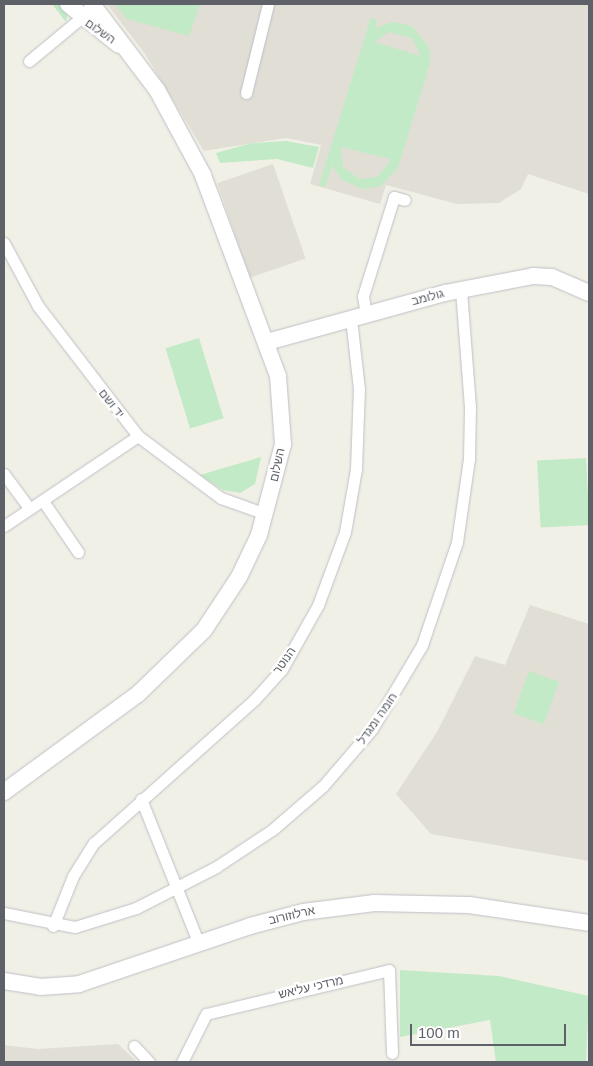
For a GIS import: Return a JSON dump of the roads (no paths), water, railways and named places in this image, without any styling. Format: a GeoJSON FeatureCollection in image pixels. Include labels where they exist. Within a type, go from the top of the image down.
{"type":"FeatureCollection","features":[{"type":"Feature","properties":{"kind":"street","name":"השלום"},"geometry":{"type":"LineString","coordinates":[[68,4],[81,18],[135,56]]}},
{"type":"Feature","properties":{"kind":"street","name":"השלום"},"geometry":{"type":"LineString","coordinates":[[4,792],[138,694],[189,646],[239,577],[266,514],[281,459],[284,418],[267,342],[203,175],[172,113],[135,56],[92,4]]}},
{"type":"Feature","properties":{"kind":"street"},"geometry":{"type":"LineString","coordinates":[[246,93],[268,4]]}},
{"type":"Feature","properties":{"kind":"street"},"geometry":{"type":"LineString","coordinates":[[29,61],[81,18]]}},
{"type":"Feature","properties":{"kind":"street","name":"הנוטר"},"geometry":{"type":"LineString","coordinates":[[54,926],[79,864],[94,843],[255,699],[282,669],[318,605],[345,532],[356,469],[360,389],[359,317],[362,296],[394,197],[405,200]]}},
{"type":"Feature","properties":{"kind":"street","name":"יד ושם"},"geometry":{"type":"LineString","coordinates":[[4,243],[38,306],[138,436],[220,498],[266,514]]}},
{"type":"Feature","properties":{"kind":"street","name":"גולומב"},"geometry":{"type":"LineString","coordinates":[[267,342],[461,290],[533,276],[552,277],[589,293]]}},
{"type":"Feature","properties":{"kind":"street","name":"חומה ומגדל"},"geometry":{"type":"LineString","coordinates":[[4,913],[54,926],[75,927],[113,919],[174,889],[241,852],[322,786],[372,729],[422,645],[446,581],[465,500],[470,407],[461,290]]}},
{"type":"Feature","properties":{"kind":"street"},"geometry":{"type":"LineString","coordinates":[[4,526],[138,436]]}},
{"type":"Feature","properties":{"kind":"street"},"geometry":{"type":"LineString","coordinates":[[4,474],[29,508]]}},
{"type":"Feature","properties":{"kind":"street"},"geometry":{"type":"LineString","coordinates":[[43,501],[78,552]]}},
{"type":"Feature","properties":{"kind":"street"},"geometry":{"type":"LineString","coordinates":[[141,799],[174,889],[199,944]]}},
{"type":"Feature","properties":{"kind":"street","name":"ארלוזורוב"},"geometry":{"type":"LineString","coordinates":[[4,981],[40,987],[79,984],[303,912],[374,903],[469,904],[589,923]]}},
{"type":"Feature","properties":{"kind":"street","name":"מרדכי עליאש"},"geometry":{"type":"LineString","coordinates":[[182,1062],[206,1014],[389,970],[392,1052]]}},
{"type":"Feature","properties":{"kind":"street"},"geometry":{"type":"LineString","coordinates":[[134,1046],[149,1062]]}}]}
